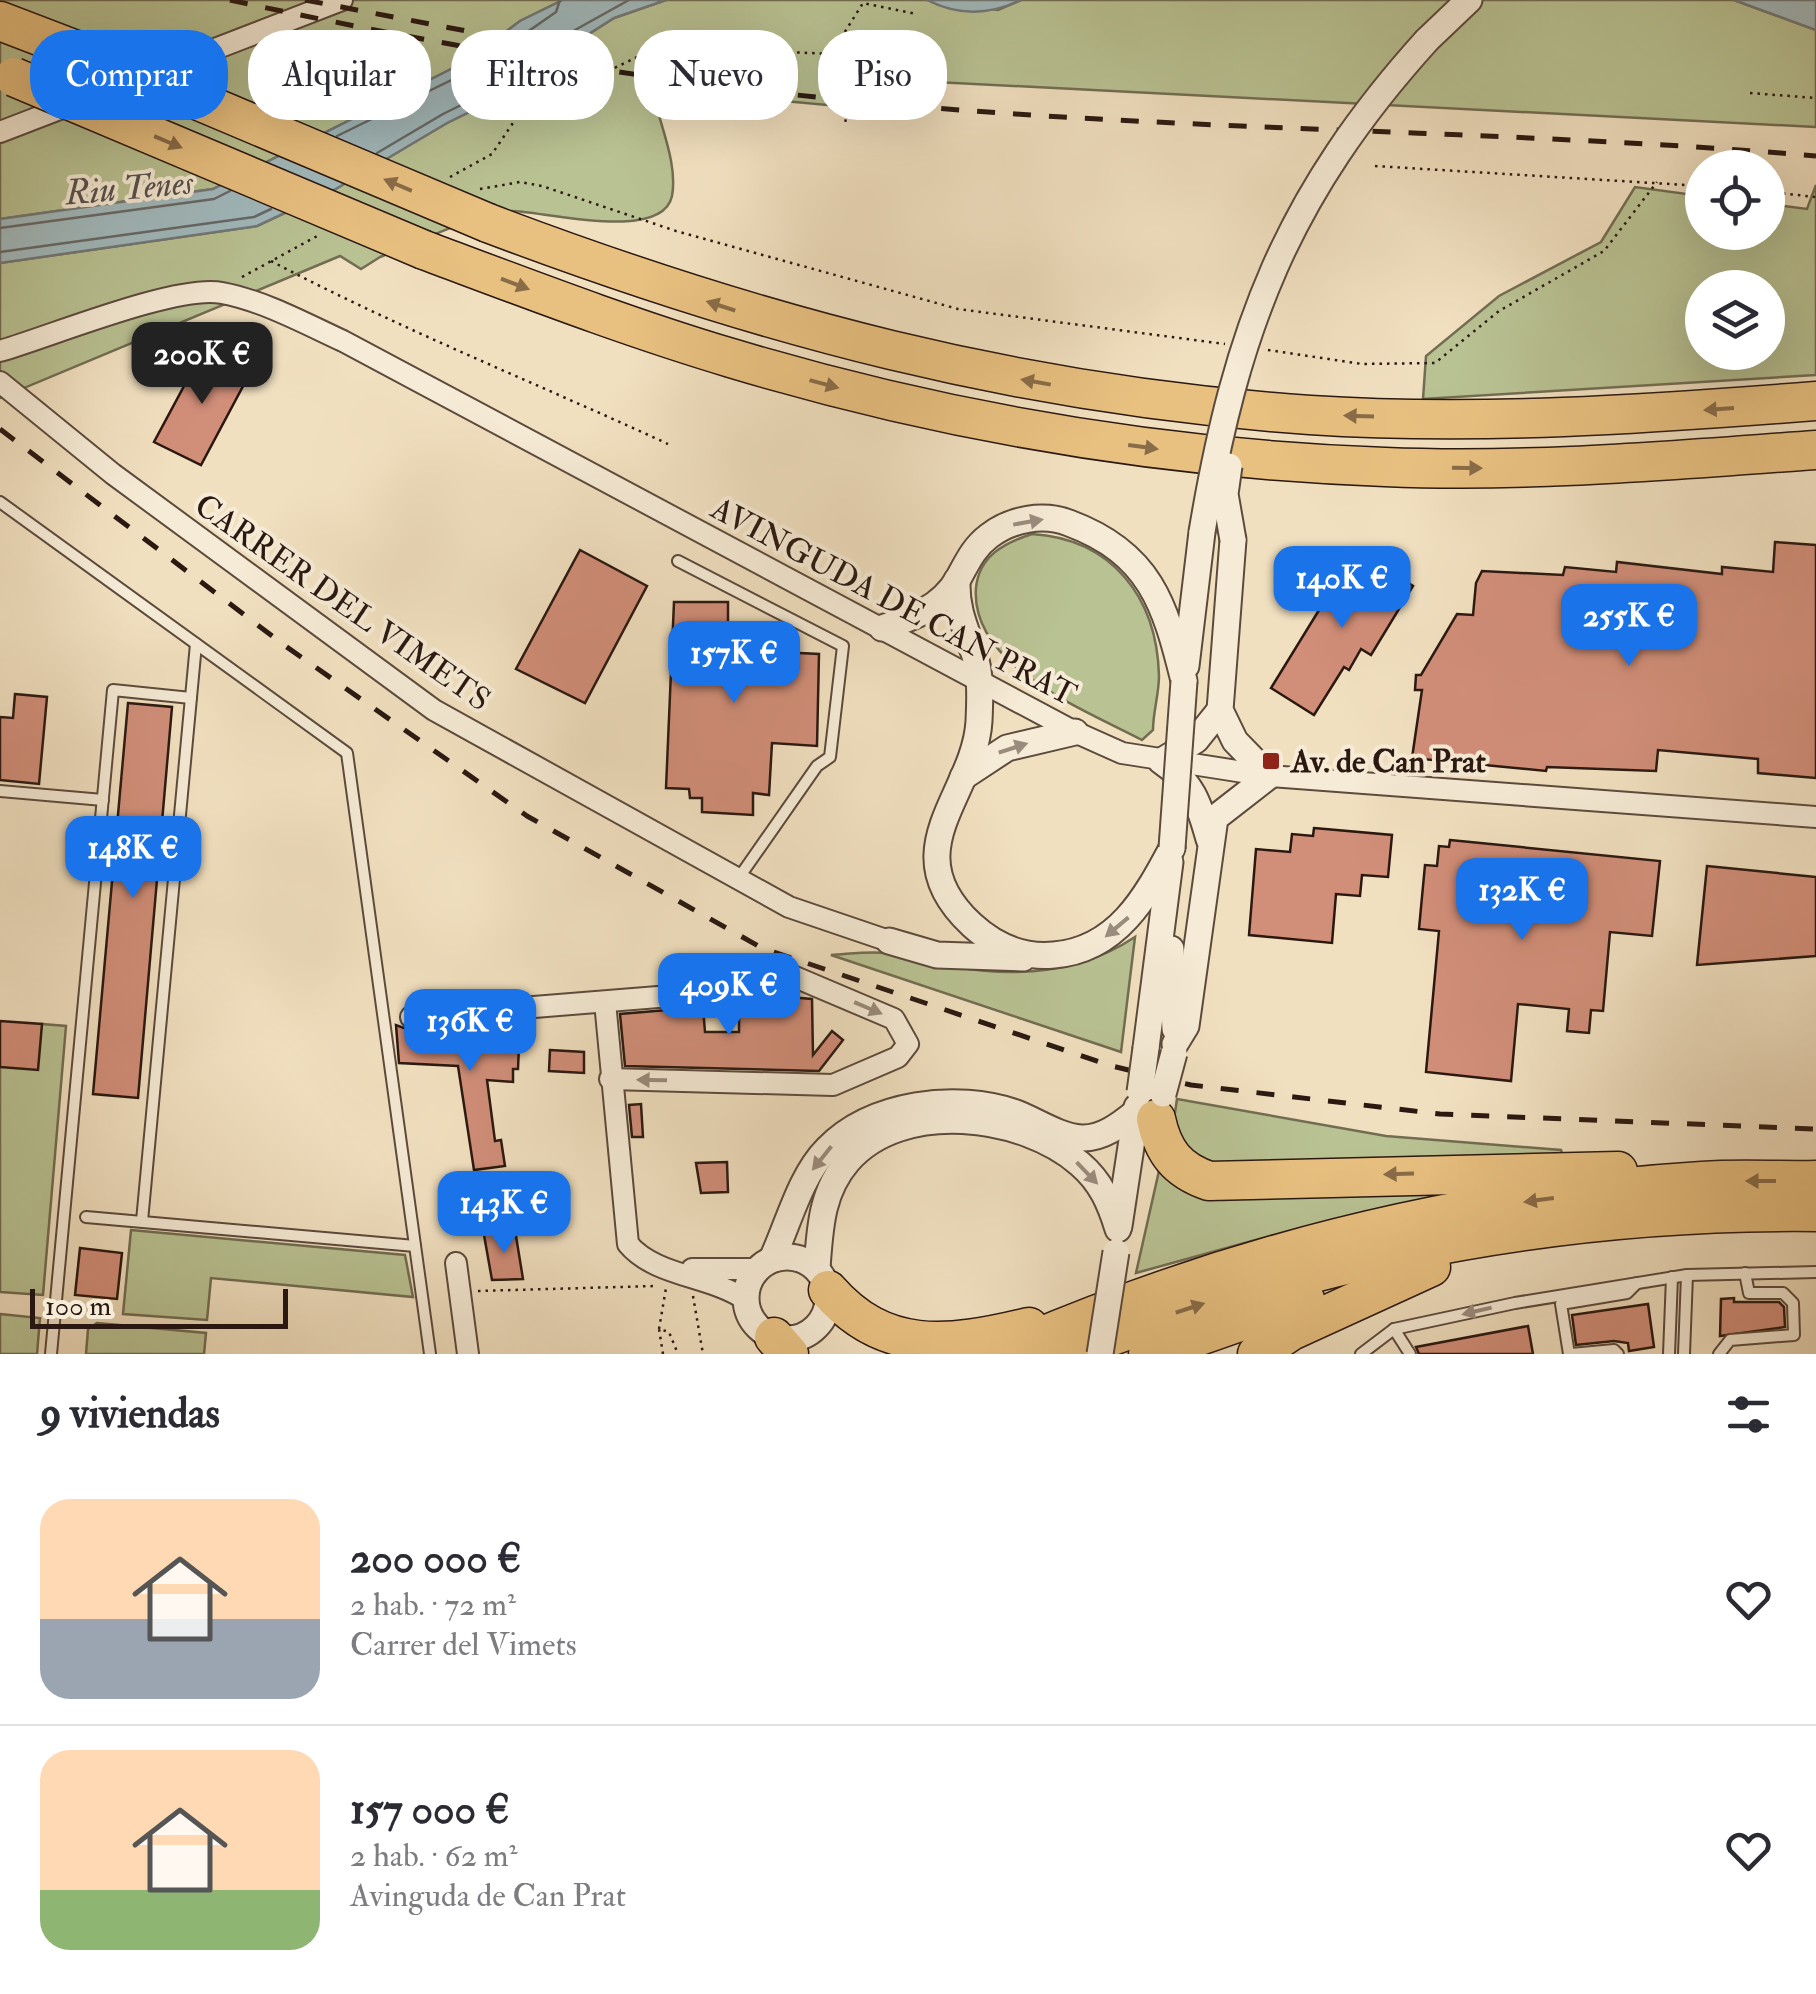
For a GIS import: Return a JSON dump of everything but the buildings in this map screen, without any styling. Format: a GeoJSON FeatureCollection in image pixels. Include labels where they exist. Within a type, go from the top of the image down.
{"type":"FeatureCollection","features":[{"type":"Feature","properties":{"kind":"highway"},"geometry":{"type":"LineString","coordinates":[[0,20],[740,312],[873,349],[1078,390],[1312,415],[1491,420],[1816,402]]}},
{"type":"Feature","properties":{"kind":"highway"},"geometry":{"type":"LineString","coordinates":[[7,75],[424,250],[616,322],[826,385],[1019,428],[1157,449],[1386,467],[1493,468],[1816,450]]}},
{"type":"Feature","properties":{"kind":"highway"},"geometry":{"type":"LineString","coordinates":[[1148,1104],[1169,1156],[1180,1168],[1209,1182],[1601,1169],[1706,1180],[1816,1180]]}},
{"type":"Feature","properties":{"kind":"highway"},"geometry":{"type":"LineString","coordinates":[[1000,1354],[1090,1314],[1215,1270],[1357,1233],[1536,1200],[1706,1180]]}},
{"type":"Feature","properties":{"kind":"highway"},"geometry":{"type":"LineString","coordinates":[[1148,1354],[1324,1293],[1431,1268],[1633,1234],[1728,1225],[1778,1211]]}},
{"type":"Feature","properties":{"kind":"highway"},"geometry":{"type":"LineString","coordinates":[[1066,1354],[1190,1308],[1427,1246],[1588,1222],[1816,1212]]}},
{"type":"Feature","properties":{"kind":"highway"},"geometry":{"type":"LineString","coordinates":[[1257,1354],[1291,1331],[1431,1268]]}},
{"type":"Feature","properties":{"kind":"highway"},"geometry":{"type":"LineString","coordinates":[[822,1279],[853,1324],[892,1346],[951,1346],[1090,1314]]}},
{"type":"Feature","properties":{"kind":"street"},"geometry":{"type":"LineString","coordinates":[[0,132],[342,0]]}},
{"type":"Feature","properties":{"kind":"street"},"geometry":{"type":"LineString","coordinates":[[1100,1354],[1125,1197],[1143,1180],[1148,1104],[1146,1048],[1172,848],[1184,681],[1202,532],[1234,372],[1265,282],[1325,168],[1390,81],[1470,0]]}},
{"type":"Feature","properties":{"kind":"street","name":"AVINGUDA DE CAN PRAT"},"geometry":{"type":"LineString","coordinates":[[0,351],[152,303],[217,292],[259,303],[343,341],[1075,732],[1122,753],[1269,776],[1816,818]]}},
{"type":"Feature","properties":{"kind":"street"},"geometry":{"type":"LineString","coordinates":[[746,1300],[812,1170],[828,1148],[859,1126],[892,1112],[980,1104],[1079,1138],[1106,1132],[1148,1104],[1186,1026],[1208,838],[1215,818],[1269,776],[1236,742],[1220,710],[1232,540],[1226,494],[1236,414],[1234,372]]}},
{"type":"Feature","properties":{"kind":"street","name":"CARRER DEL VIMETS"},"geometry":{"type":"LineString","coordinates":[[0,382],[113,474],[434,710],[789,907],[889,940]]}},
{"type":"Feature","properties":{"kind":"street"},"geometry":{"type":"LineString","coordinates":[[882,628],[936,605],[989,536],[1024,520],[1058,519],[1098,535],[1136,563],[1150,582],[1170,625],[1184,681]]}},
{"type":"Feature","properties":{"kind":"street"},"geometry":{"type":"LineString","coordinates":[[958,580],[959,616],[975,656],[978,677],[978,734],[940,829],[940,864],[950,900],[981,934],[1033,957]]}},
{"type":"Feature","properties":{"kind":"street"},"geometry":{"type":"LineString","coordinates":[[1208,838],[1196,794],[1183,776],[1161,761],[1196,740],[1220,710]]}},
{"type":"Feature","properties":{"kind":"street"},"geometry":{"type":"LineString","coordinates":[[960,781],[1006,748],[1075,732]]}},
{"type":"Feature","properties":{"kind":"street"},"geometry":{"type":"LineString","coordinates":[[889,940],[937,956],[1006,960],[1083,949],[1118,928],[1152,886],[1172,848]]}},
{"type":"Feature","properties":{"kind":"street"},"geometry":{"type":"LineString","coordinates":[[1164,920],[1172,950],[1174,1049]]}},
{"type":"Feature","properties":{"kind":"street"},"geometry":{"type":"LineString","coordinates":[[411,1017],[720,992],[788,974],[894,1019],[908,1044],[898,1057],[832,1084],[610,1079]]}},
{"type":"Feature","properties":{"kind":"street"},"geometry":{"type":"LineString","coordinates":[[605,1002],[628,1244],[672,1280],[712,1281],[746,1300],[771,1344],[793,1339],[818,1326],[828,1309],[822,1279],[825,1200],[850,1159],[885,1134],[938,1121],[977,1122],[1033,1137],[1060,1151],[1094,1178],[1117,1240]]}},
{"type":"Feature","properties":{"kind":"street"},"geometry":{"type":"LineString","coordinates":[[672,1280],[791,1256],[822,1279]]}},
{"type":"Feature","properties":{"kind":"street"},"geometry":{"type":"LineString","coordinates":[[456,1263],[468,1354]]}},
{"type":"Feature","properties":{"kind":"lane"},"geometry":{"type":"LineString","coordinates":[[0,502],[346,753],[430,1354]]}},
{"type":"Feature","properties":{"kind":"lane"},"geometry":{"type":"LineString","coordinates":[[678,561],[843,646],[830,757],[817,766],[738,879]]}},
{"type":"Feature","properties":{"kind":"lane"},"geometry":{"type":"LineString","coordinates":[[142,1220],[196,644]]}},
{"type":"Feature","properties":{"kind":"lane"},"geometry":{"type":"LineString","coordinates":[[52,1354],[114,690],[190,698]]}},
{"type":"Feature","properties":{"kind":"lane"},"geometry":{"type":"LineString","coordinates":[[0,792],[103,800]]}},
{"type":"Feature","properties":{"kind":"lane"},"geometry":{"type":"LineString","coordinates":[[86,1216],[415,1246]]}},
{"type":"Feature","properties":{"kind":"lane"},"geometry":{"type":"LineString","coordinates":[[1361,1354],[1394,1330],[1516,1302],[1687,1275],[1816,1272]]}},
{"type":"Feature","properties":{"kind":"lane"},"geometry":{"type":"LineString","coordinates":[[1720,1354],[1730,1340],[1794,1335],[1793,1303],[1783,1293],[1749,1293],[1745,1273]]}},
{"type":"Feature","properties":{"kind":"lane"},"geometry":{"type":"LineString","coordinates":[[1684,1354],[1687,1275]]}},
{"type":"Feature","properties":{"kind":"lane"},"geometry":{"type":"LineString","coordinates":[[1669,1354],[1672,1277]]}},
{"type":"Feature","properties":{"kind":"lane"},"geometry":{"type":"LineString","coordinates":[[1618,1354],[1614,1350],[1570,1354],[1561,1304],[1627,1293],[1638,1282]]}},
{"type":"Feature","properties":{"kind":"lane"},"geometry":{"type":"LineString","coordinates":[[1394,1330],[1410,1354]]}},
{"type":"Feature","properties":{"kind":"path"},"geometry":{"type":"LineString","coordinates":[[846,30],[862,3],[916,14]]}},
{"type":"Feature","properties":{"kind":"path"},"geometry":{"type":"LineString","coordinates":[[492,154],[519,114],[660,46],[818,53]]}},
{"type":"Feature","properties":{"kind":"path"},"geometry":{"type":"LineString","coordinates":[[1750,93],[1816,98]]}},
{"type":"Feature","properties":{"kind":"path"},"geometry":{"type":"LineString","coordinates":[[845,120],[846,124]]}},
{"type":"Feature","properties":{"kind":"path"},"geometry":{"type":"LineString","coordinates":[[1375,166],[1685,184]]}},
{"type":"Feature","properties":{"kind":"path"},"geometry":{"type":"LineString","coordinates":[[478,207],[520,182],[542,186],[676,232],[958,309],[1226,344]]}},
{"type":"Feature","properties":{"kind":"path"},"geometry":{"type":"LineString","coordinates":[[1265,350],[1362,364],[1435,363],[1498,311],[1604,251],[1657,182]]}},
{"type":"Feature","properties":{"kind":"path"},"geometry":{"type":"LineString","coordinates":[[1785,194],[1816,197]]}},
{"type":"Feature","properties":{"kind":"path"},"geometry":{"type":"LineString","coordinates":[[217,292],[270,260],[381,319],[491,362],[668,444]]}},
{"type":"Feature","properties":{"kind":"path"},"geometry":{"type":"LineString","coordinates":[[460,1293],[672,1280],[659,1329],[663,1354]]}},
{"type":"Feature","properties":{"kind":"path"},"geometry":{"type":"LineString","coordinates":[[692,1290],[702,1354]]}},
{"type":"Feature","properties":{"kind":"path"},"geometry":{"type":"LineString","coordinates":[[659,1329],[668,1332],[678,1354]]}},
{"type":"Feature","properties":{"kind":"green space"},"geometry":{"type":"Polygon","coordinates":[[[0,0],[563,0],[508,30],[451,30],[451,69],[431,79],[431,30],[248,30],[248,120],[350,120],[213,189],[0,219],[0,0]]]}},
{"type":"Feature","properties":{"kind":"green space"},"geometry":{"type":"Polygon","coordinates":[[[666,0],[927,0],[998,10],[1021,0],[1734,0],[1816,30],[1816,127],[947,83],[947,30],[818,30],[818,104],[798,102],[798,30],[634,30],[634,120],[660,120],[672,164],[672,196],[663,210],[647,218],[625,221],[499,212],[427,237],[361,269],[340,256],[0,398],[0,263],[257,226],[334,190],[453,120],[614,120],[614,30],[595,30],[614,18],[666,0]]]}},
{"type":"Feature","properties":{"kind":"green space"},"geometry":{"type":"Polygon","coordinates":[[[1816,185],[1816,375],[1423,399],[1426,356],[1499,296],[1601,242],[1635,187],[1685,194],[1685,250],[1785,250],[1785,206],[1807,209],[1816,185]]]}},
{"type":"Feature","properties":{"kind":"green space"},"geometry":{"type":"Polygon","coordinates":[[[1032,534],[1060,538],[1107,560],[1139,598],[1150,621],[1159,676],[1153,730],[1142,740],[1035,682],[991,640],[979,616],[978,577],[995,552],[1032,534]]]}},
{"type":"Feature","properties":{"kind":"green space"},"geometry":{"type":"Polygon","coordinates":[[[1135,937],[1121,1052],[831,955],[895,954],[955,967],[1026,972],[1093,958],[1135,937]]]}},
{"type":"Feature","properties":{"kind":"green space"},"geometry":{"type":"Polygon","coordinates":[[[42,1024],[66,1026],[43,1295],[0,1292],[0,1067],[42,1024]]]}},
{"type":"Feature","properties":{"kind":"green space"},"geometry":{"type":"Polygon","coordinates":[[[1177,1099],[1386,1136],[1561,1150],[1563,1157],[1215,1170],[1189,1159],[1172,1133],[1177,1099]]]}},
{"type":"Feature","properties":{"kind":"green space"},"geometry":{"type":"Polygon","coordinates":[[[1161,1162],[1194,1193],[1223,1200],[1388,1188],[1503,1189],[1270,1236],[1136,1273],[1161,1162]]]}},
{"type":"Feature","properties":{"kind":"green space"},"geometry":{"type":"Polygon","coordinates":[[[131,1230],[405,1255],[413,1297],[211,1278],[207,1320],[123,1314],[131,1230]]]}},
{"type":"Feature","properties":{"kind":"green space"},"geometry":{"type":"Polygon","coordinates":[[[0,1314],[40,1318],[37,1354],[0,1354],[0,1314]]]}},
{"type":"Feature","properties":{"kind":"green space"},"geometry":{"type":"Polygon","coordinates":[[[97,1323],[206,1333],[204,1354],[86,1354],[88,1329],[97,1323]]]}},
{"type":"Feature","properties":{"kind":"water"},"geometry":{"type":"Polygon","coordinates":[[[563,0],[666,0],[614,18],[595,30],[508,30],[563,0]]]}},
{"type":"Feature","properties":{"kind":"water"},"geometry":{"type":"Polygon","coordinates":[[[927,0],[1021,0],[998,9],[974,12],[950,9],[927,0]]]}},
{"type":"Feature","properties":{"kind":"water"},"geometry":{"type":"Polygon","coordinates":[[[1734,0],[1816,0],[1816,30],[1734,0]]]}},
{"type":"Feature","properties":{"kind":"water"},"geometry":{"type":"Polygon","coordinates":[[[451,69],[453,120],[334,190],[257,226],[0,263],[0,219],[213,189],[350,120],[431,120],[431,79],[451,69]]]}},
{"type":"Feature","properties":{"kind":"railway"},"geometry":{"type":"LineString","coordinates":[[230,0],[399,35],[569,64],[825,98],[1024,115],[1590,141],[1816,156]]}},
{"type":"Feature","properties":{"kind":"railway"},"geometry":{"type":"LineString","coordinates":[[305,0],[461,30]]}},
{"type":"Feature","properties":{"kind":"railway"},"geometry":{"type":"LineString","coordinates":[[0,429],[284,645],[527,816],[762,948],[1112,1066],[1191,1085],[1440,1114],[1816,1129]]}},
{"type":"Feature","properties":{"kind":"place","name":"Av. de Can Prat"},"geometry":{"type":"Point","coordinates":[1271,761]}},
{"type":"Feature","properties":{"kind":"water label","name":"Riu Tenes"},"geometry":{"type":"Point","coordinates":[129,187]}}]}
